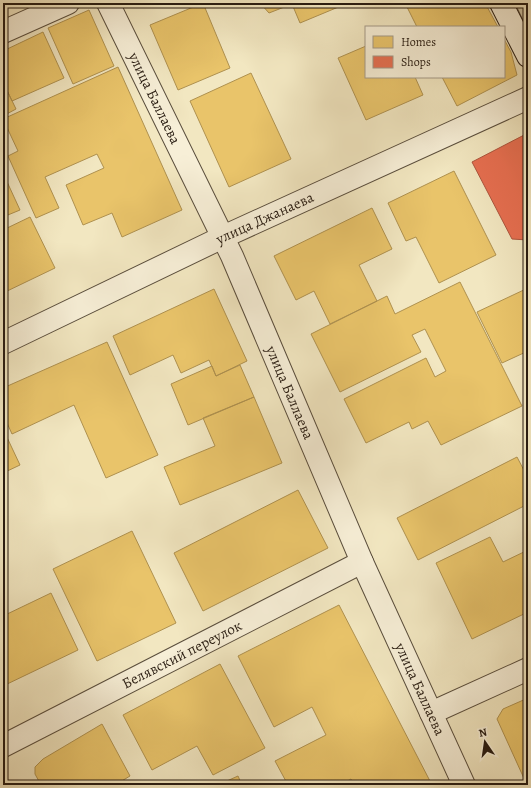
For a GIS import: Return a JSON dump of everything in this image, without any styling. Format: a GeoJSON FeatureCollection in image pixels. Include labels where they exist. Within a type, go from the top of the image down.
{"type":"FeatureCollection","features":[{"type":"Feature","properties":{"kind":"street"},"geometry":{"type":"LineString","coordinates":[[3,32],[68,3]]}},
{"type":"Feature","properties":{"kind":"street","name":"улица Баллаева"},"geometry":{"type":"LineString","coordinates":[[108,3],[223,237],[362,562],[464,785]]}},
{"type":"Feature","properties":{"kind":"street"},"geometry":{"type":"LineString","coordinates":[[501,3],[528,56]]}},
{"type":"Feature","properties":{"kind":"street","name":"улица Джанаева"},"geometry":{"type":"LineString","coordinates":[[3,343],[223,237],[528,98]]}},
{"type":"Feature","properties":{"kind":"street","name":"Белявский переулок"},"geometry":{"type":"LineString","coordinates":[[3,746],[362,562]]}},
{"type":"Feature","properties":{"kind":"street"},"geometry":{"type":"LineString","coordinates":[[431,713],[528,668]]}},
{"type":"Feature","properties":{"kind":"shaded area"},"geometry":{"type":"Polygon","coordinates":[[[515,3],[528,3],[528,31],[515,3]]]}},
{"type":"Feature","properties":{"kind":"building: Homes"},"geometry":{"type":"Polygon","coordinates":[[[203,3],[230,68],[178,90],[150,25],[203,3]]]}},
{"type":"Feature","properties":{"kind":"building: Homes"},"geometry":{"type":"Polygon","coordinates":[[[260,3],[348,3],[300,23],[292,4],[269,13],[260,3]]]}},
{"type":"Feature","properties":{"kind":"building: Homes"},"geometry":{"type":"Polygon","coordinates":[[[405,3],[485,3],[497,26],[416,26],[405,3]]]}},
{"type":"Feature","properties":{"kind":"building: Homes"},"geometry":{"type":"Polygon","coordinates":[[[89,10],[114,66],[73,84],[48,28],[89,10]]]}},
{"type":"Feature","properties":{"kind":"building: Homes"},"geometry":{"type":"Polygon","coordinates":[[[43,32],[64,78],[12,101],[3,82],[3,51],[43,32]]]}},
{"type":"Feature","properties":{"kind":"building: Homes"},"geometry":{"type":"Polygon","coordinates":[[[505,41],[511,52],[517,75],[457,106],[443,78],[505,78],[505,41]]]}},
{"type":"Feature","properties":{"kind":"building: Homes"},"geometry":{"type":"Polygon","coordinates":[[[365,46],[365,78],[415,78],[423,95],[366,120],[338,58],[365,46]]]}},
{"type":"Feature","properties":{"kind":"building: Homes"},"geometry":{"type":"Polygon","coordinates":[[[118,67],[182,210],[122,237],[112,213],[83,225],[66,185],[104,168],[97,154],[45,177],[59,208],[36,218],[8,156],[18,151],[3,119],[118,67]]]}},
{"type":"Feature","properties":{"kind":"building: Homes"},"geometry":{"type":"Polygon","coordinates":[[[251,73],[291,159],[229,187],[190,101],[251,73]]]}},
{"type":"Feature","properties":{"kind":"building: Homes"},"geometry":{"type":"Polygon","coordinates":[[[3,82],[16,109],[3,116],[3,82]]]}},
{"type":"Feature","properties":{"kind":"building: Homes"},"geometry":{"type":"Polygon","coordinates":[[[454,171],[496,255],[439,283],[416,237],[406,241],[388,203],[454,171]]]}},
{"type":"Feature","properties":{"kind":"building: Homes"},"geometry":{"type":"Polygon","coordinates":[[[3,173],[20,210],[3,217],[3,173]]]}},
{"type":"Feature","properties":{"kind":"building: Homes"},"geometry":{"type":"Polygon","coordinates":[[[372,208],[392,249],[359,265],[377,301],[330,324],[314,291],[296,300],[274,256],[372,208]]]}},
{"type":"Feature","properties":{"kind":"building: Homes"},"geometry":{"type":"Polygon","coordinates":[[[30,217],[55,268],[3,293],[3,230],[30,217]]]}},
{"type":"Feature","properties":{"kind":"building: Homes"},"geometry":{"type":"Polygon","coordinates":[[[460,282],[522,406],[441,445],[428,421],[412,429],[409,422],[366,443],[344,399],[426,358],[435,377],[446,371],[425,329],[412,335],[421,352],[340,392],[311,334],[387,296],[395,314],[460,282]]]}},
{"type":"Feature","properties":{"kind":"building: Homes"},"geometry":{"type":"Polygon","coordinates":[[[528,288],[528,351],[502,363],[477,312],[528,288]]]}},
{"type":"Feature","properties":{"kind":"building: Homes"},"geometry":{"type":"Polygon","coordinates":[[[214,289],[247,361],[216,376],[209,360],[181,373],[173,355],[130,375],[113,336],[214,289]]]}},
{"type":"Feature","properties":{"kind":"building: Homes"},"geometry":{"type":"Polygon","coordinates":[[[107,342],[158,455],[106,478],[74,405],[12,434],[3,414],[3,388],[107,342]]]}},
{"type":"Feature","properties":{"kind":"building: Homes"},"geometry":{"type":"Polygon","coordinates":[[[240,365],[254,397],[188,425],[171,384],[212,366],[216,376],[240,365]]]}},
{"type":"Feature","properties":{"kind":"building: Homes"},"geometry":{"type":"Polygon","coordinates":[[[254,397],[282,463],[180,505],[164,467],[215,446],[203,418],[254,397]]]}},
{"type":"Feature","properties":{"kind":"building: Homes"},"geometry":{"type":"Polygon","coordinates":[[[4,431],[20,465],[3,473],[3,432],[4,431]]]}},
{"type":"Feature","properties":{"kind":"building: Homes"},"geometry":{"type":"Polygon","coordinates":[[[517,457],[528,478],[528,504],[418,560],[397,518],[517,457]]]}},
{"type":"Feature","properties":{"kind":"building: Homes"},"geometry":{"type":"Polygon","coordinates":[[[298,490],[328,548],[203,611],[174,553],[298,490]]]}},
{"type":"Feature","properties":{"kind":"building: Homes"},"geometry":{"type":"Polygon","coordinates":[[[132,531],[176,623],[97,661],[53,569],[132,531]]]}},
{"type":"Feature","properties":{"kind":"building: Homes"},"geometry":{"type":"Polygon","coordinates":[[[490,537],[503,562],[528,550],[528,612],[472,639],[436,563],[490,537]]]}},
{"type":"Feature","properties":{"kind":"building: Homes"},"geometry":{"type":"Polygon","coordinates":[[[51,593],[78,650],[3,686],[3,616],[51,593]]]}},
{"type":"Feature","properties":{"kind":"building: Homes"},"geometry":{"type":"Polygon","coordinates":[[[339,605],[431,783],[427,785],[354,785],[351,779],[340,785],[288,785],[275,761],[326,735],[312,707],[274,727],[238,656],[339,605]]]}},
{"type":"Feature","properties":{"kind":"building: Homes"},"geometry":{"type":"Polygon","coordinates":[[[220,664],[265,748],[213,775],[197,746],[152,770],[123,715],[220,664]]]}},
{"type":"Feature","properties":{"kind":"building: Homes"},"geometry":{"type":"Polygon","coordinates":[[[528,698],[527,785],[497,719],[503,709],[528,698]]]}},
{"type":"Feature","properties":{"kind":"building: Homes"},"geometry":{"type":"Polygon","coordinates":[[[102,724],[130,776],[115,785],[41,785],[35,774],[35,767],[43,759],[102,724]]]}},
{"type":"Feature","properties":{"kind":"building: Homes"},"geometry":{"type":"Polygon","coordinates":[[[238,776],[242,785],[218,785],[238,776]]]}},
{"type":"Feature","properties":{"kind":"building: Shops"},"geometry":{"type":"Polygon","coordinates":[[[528,133],[528,240],[512,239],[472,162],[528,133]]]}}]}
